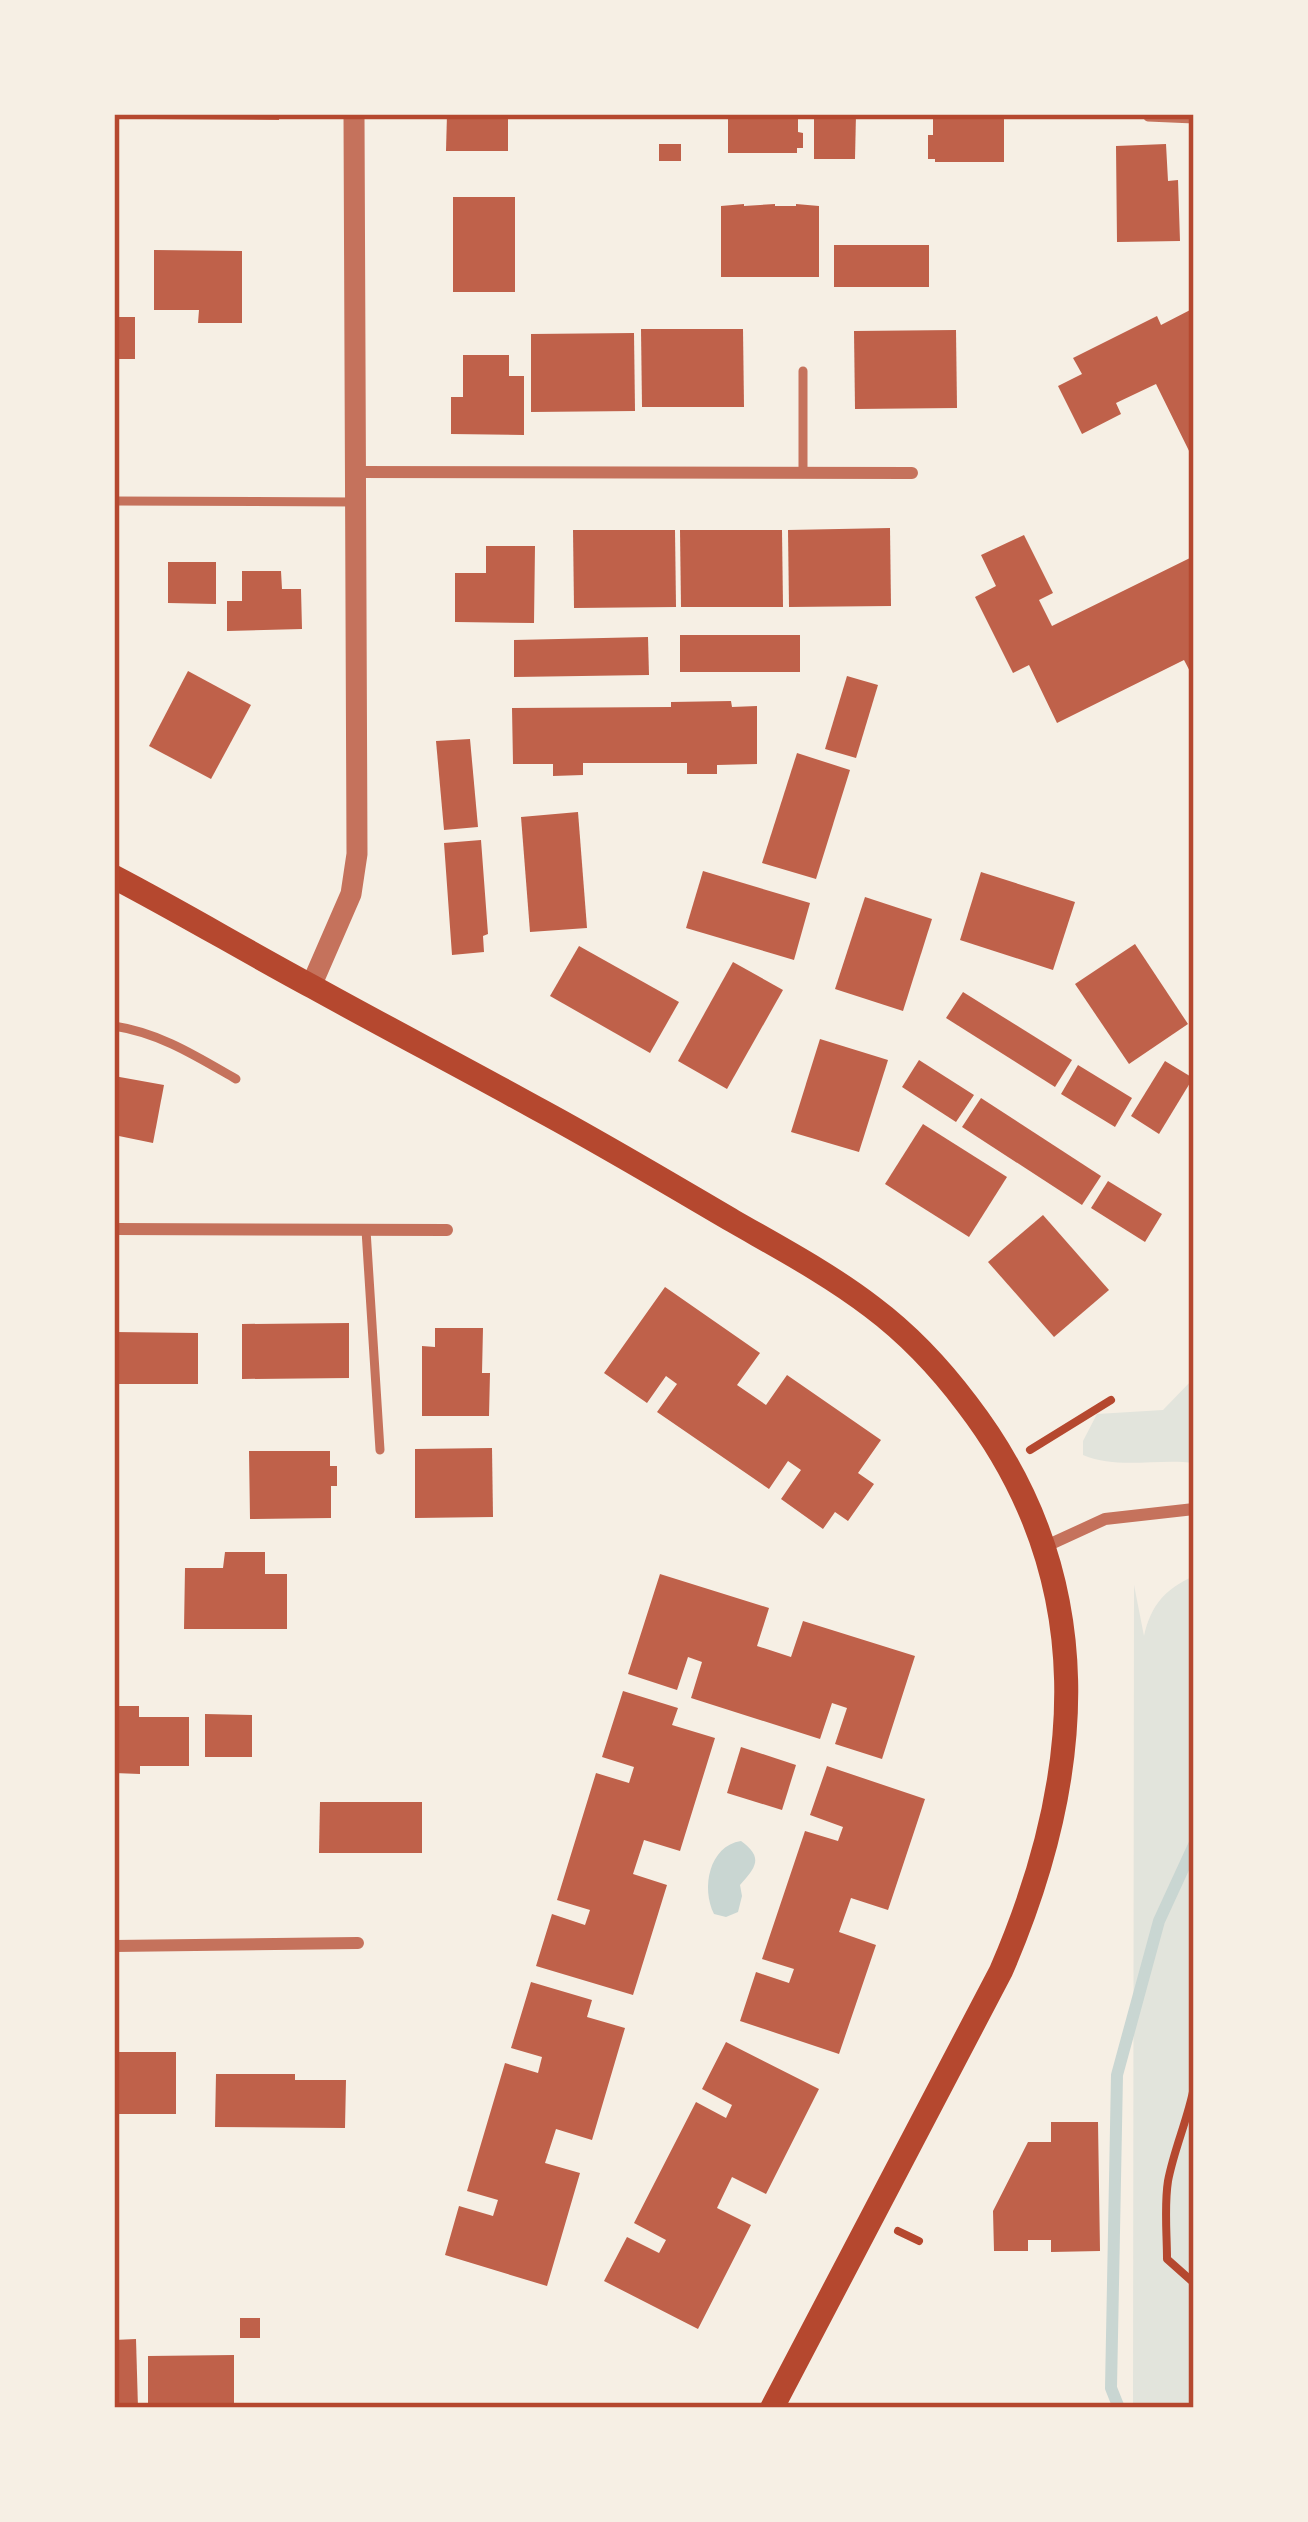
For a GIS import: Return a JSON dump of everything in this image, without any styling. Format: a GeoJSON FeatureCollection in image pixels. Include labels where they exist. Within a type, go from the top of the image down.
{"type":"FeatureCollection","features":[{"type":"Feature","properties":{"kind":"main road"},"geometry":{"type":"LineString","coordinates":[[114,877],[587,1135],[831,1279],[914,1344],[950,1382],[1009,1464],[1044,1547],[1062,1613],[1066,1732],[1052,1826],[1028,1910],[1001,1971],[772,2408]]}},
{"type":"Feature","properties":{"kind":"street"},"geometry":{"type":"LineString","coordinates":[[311,986],[351,894],[357,854],[354,114]]}},
{"type":"Feature","properties":{"kind":"street"},"geometry":{"type":"LineString","coordinates":[[355,472],[912,473]]}},
{"type":"Feature","properties":{"kind":"street"},"geometry":{"type":"LineString","coordinates":[[114,1229],[447,1230]]}},
{"type":"Feature","properties":{"kind":"street"},"geometry":{"type":"LineString","coordinates":[[1044,1547],[1105,1520],[1194,1508]]}},
{"type":"Feature","properties":{"kind":"street"},"geometry":{"type":"LineString","coordinates":[[114,1946],[358,1943]]}},
{"type":"Feature","properties":{"kind":"lane"},"geometry":{"type":"LineString","coordinates":[[1148,117],[1194,118]]}},
{"type":"Feature","properties":{"kind":"lane"},"geometry":{"type":"LineString","coordinates":[[803,371],[803,473]]}},
{"type":"Feature","properties":{"kind":"lane"},"geometry":{"type":"LineString","coordinates":[[114,501],[355,502]]}},
{"type":"Feature","properties":{"kind":"lane"},"geometry":{"type":"LineString","coordinates":[[114,1026],[176,1044],[236,1079]]}},
{"type":"Feature","properties":{"kind":"lane"},"geometry":{"type":"LineString","coordinates":[[366,1230],[380,1450]]}},
{"type":"Feature","properties":{"kind":"path"},"geometry":{"type":"LineString","coordinates":[[1009,1464],[1111,1400]]}},
{"type":"Feature","properties":{"kind":"path"},"geometry":{"type":"LineString","coordinates":[[1194,2087],[1167,2187],[1167,2260],[1194,2283]]}},
{"type":"Feature","properties":{"kind":"shaded area"},"geometry":{"type":"Polygon","coordinates":[[[1194,1378],[1194,1463],[1110,1462],[1083,1455],[1083,1441],[1097,1414],[1163,1410],[1194,1378]]]}},
{"type":"Feature","properties":{"kind":"shaded area"},"geometry":{"type":"Polygon","coordinates":[[[1194,1576],[1194,2408],[1133,2408],[1134,1585],[1144,1636],[1161,1599],[1194,1576]]]}},
{"type":"Feature","properties":{"kind":"shaded area"},"geometry":{"type":"Polygon","coordinates":[[[741,1841],[753,1853],[755,1863],[740,1885],[738,1912],[726,1917],[714,1914],[708,1881],[715,1859],[741,1841]]]}},
{"type":"Feature","properties":{"kind":"building"},"geometry":{"type":"Polygon","coordinates":[[[153,114],[279,114],[279,120],[153,119],[153,114]]]}},
{"type":"Feature","properties":{"kind":"building"},"geometry":{"type":"Polygon","coordinates":[[[447,114],[508,114],[508,151],[446,151],[447,114]]]}},
{"type":"Feature","properties":{"kind":"building"},"geometry":{"type":"Polygon","coordinates":[[[728,114],[798,114],[803,148],[797,148],[797,153],[728,153],[728,114]]]}},
{"type":"Feature","properties":{"kind":"building"},"geometry":{"type":"Polygon","coordinates":[[[814,114],[856,114],[855,159],[814,159],[814,114]]]}},
{"type":"Feature","properties":{"kind":"building"},"geometry":{"type":"Polygon","coordinates":[[[929,114],[1004,114],[1004,162],[928,159],[928,135],[933,135],[929,114]]]}},
{"type":"Feature","properties":{"kind":"building"},"geometry":{"type":"Polygon","coordinates":[[[659,144],[681,144],[681,161],[659,161],[659,144]]]}},
{"type":"Feature","properties":{"kind":"building"},"geometry":{"type":"Polygon","coordinates":[[[1166,144],[1168,181],[1178,180],[1180,241],[1117,242],[1116,146],[1166,144]]]}},
{"type":"Feature","properties":{"kind":"building"},"geometry":{"type":"Polygon","coordinates":[[[453,197],[515,197],[515,292],[453,292],[453,197]]]}},
{"type":"Feature","properties":{"kind":"building"},"geometry":{"type":"Polygon","coordinates":[[[721,206],[819,206],[819,277],[721,277],[721,206]]]}},
{"type":"Feature","properties":{"kind":"building"},"geometry":{"type":"Polygon","coordinates":[[[834,245],[929,245],[929,287],[834,287],[834,245]]]}},
{"type":"Feature","properties":{"kind":"building"},"geometry":{"type":"Polygon","coordinates":[[[154,250],[242,251],[242,323],[198,323],[199,310],[154,310],[154,250]]]}},
{"type":"Feature","properties":{"kind":"building"},"geometry":{"type":"Polygon","coordinates":[[[1194,308],[1194,461],[1156,384],[1116,403],[1121,414],[1082,434],[1058,386],[1082,374],[1073,358],[1157,316],[1161,325],[1194,308]]]}},
{"type":"Feature","properties":{"kind":"building"},"geometry":{"type":"Polygon","coordinates":[[[114,317],[135,317],[135,359],[114,359],[114,317]]]}},
{"type":"Feature","properties":{"kind":"building"},"geometry":{"type":"Polygon","coordinates":[[[641,329],[743,329],[744,407],[642,407],[641,329]]]}},
{"type":"Feature","properties":{"kind":"building"},"geometry":{"type":"Polygon","coordinates":[[[956,330],[957,408],[855,409],[854,331],[956,330]]]}},
{"type":"Feature","properties":{"kind":"building"},"geometry":{"type":"Polygon","coordinates":[[[634,333],[635,411],[531,412],[531,334],[634,333]]]}},
{"type":"Feature","properties":{"kind":"building"},"geometry":{"type":"Polygon","coordinates":[[[463,355],[509,355],[509,376],[524,376],[524,435],[451,434],[451,397],[463,397],[463,355]]]}},
{"type":"Feature","properties":{"kind":"building"},"geometry":{"type":"Polygon","coordinates":[[[890,528],[891,606],[789,607],[788,530],[890,528]]]}},
{"type":"Feature","properties":{"kind":"building"},"geometry":{"type":"Polygon","coordinates":[[[573,530],[675,530],[676,607],[574,608],[573,530]]]}},
{"type":"Feature","properties":{"kind":"building"},"geometry":{"type":"Polygon","coordinates":[[[680,530],[782,530],[783,607],[681,607],[680,530]]]}},
{"type":"Feature","properties":{"kind":"building"},"geometry":{"type":"Polygon","coordinates":[[[1024,535],[1053,593],[1039,600],[1052,626],[1194,556],[1194,679],[1184,660],[1057,723],[1029,665],[1013,673],[975,597],[996,586],[981,555],[1024,535]]]}},
{"type":"Feature","properties":{"kind":"building"},"geometry":{"type":"Polygon","coordinates":[[[486,546],[535,546],[534,623],[455,622],[455,573],[486,573],[486,546]]]}},
{"type":"Feature","properties":{"kind":"building"},"geometry":{"type":"Polygon","coordinates":[[[168,562],[216,562],[216,604],[168,603],[168,562]]]}},
{"type":"Feature","properties":{"kind":"building"},"geometry":{"type":"Polygon","coordinates":[[[242,571],[281,571],[282,589],[301,589],[302,629],[227,631],[227,601],[242,601],[242,571]]]}},
{"type":"Feature","properties":{"kind":"building"},"geometry":{"type":"Polygon","coordinates":[[[680,635],[800,635],[800,672],[680,672],[680,635]]]}},
{"type":"Feature","properties":{"kind":"building"},"geometry":{"type":"Polygon","coordinates":[[[648,637],[649,675],[514,677],[514,640],[648,637]]]}},
{"type":"Feature","properties":{"kind":"building"},"geometry":{"type":"Polygon","coordinates":[[[188,671],[251,705],[211,779],[149,746],[188,671]]]}},
{"type":"Feature","properties":{"kind":"building"},"geometry":{"type":"Polygon","coordinates":[[[847,676],[878,685],[856,758],[825,749],[847,676]]]}},
{"type":"Feature","properties":{"kind":"building"},"geometry":{"type":"Polygon","coordinates":[[[731,701],[732,707],[757,706],[757,764],[717,765],[717,774],[687,774],[687,763],[583,763],[583,775],[553,776],[553,764],[513,764],[512,708],[671,707],[671,702],[731,701]]]}},
{"type":"Feature","properties":{"kind":"building"},"geometry":{"type":"Polygon","coordinates":[[[470,739],[478,827],[444,830],[436,741],[470,739]]]}},
{"type":"Feature","properties":{"kind":"building"},"geometry":{"type":"Polygon","coordinates":[[[797,753],[850,770],[816,879],[762,863],[797,753]]]}},
{"type":"Feature","properties":{"kind":"building"},"geometry":{"type":"Polygon","coordinates":[[[578,812],[587,928],[530,932],[521,817],[578,812]]]}},
{"type":"Feature","properties":{"kind":"building"},"geometry":{"type":"Polygon","coordinates":[[[481,840],[488,934],[483,936],[484,952],[452,955],[444,843],[481,840]]]}},
{"type":"Feature","properties":{"kind":"building"},"geometry":{"type":"Polygon","coordinates":[[[703,871],[810,903],[794,960],[686,928],[703,871]]]}},
{"type":"Feature","properties":{"kind":"building"},"geometry":{"type":"Polygon","coordinates":[[[981,872],[1075,902],[1053,970],[960,940],[981,872]]]}},
{"type":"Feature","properties":{"kind":"building"},"geometry":{"type":"Polygon","coordinates":[[[865,897],[932,919],[903,1011],[835,989],[865,897]]]}},
{"type":"Feature","properties":{"kind":"building"},"geometry":{"type":"Polygon","coordinates":[[[1135,944],[1188,1024],[1129,1064],[1075,984],[1135,944]]]}},
{"type":"Feature","properties":{"kind":"building"},"geometry":{"type":"Polygon","coordinates":[[[579,946],[679,1002],[650,1053],[550,996],[579,946]]]}},
{"type":"Feature","properties":{"kind":"building"},"geometry":{"type":"Polygon","coordinates":[[[733,962],[783,990],[727,1089],[678,1061],[733,962]]]}},
{"type":"Feature","properties":{"kind":"building"},"geometry":{"type":"Polygon","coordinates":[[[963,992],[1072,1060],[1055,1087],[946,1018],[963,992]]]}},
{"type":"Feature","properties":{"kind":"building"},"geometry":{"type":"Polygon","coordinates":[[[820,1039],[888,1060],[859,1152],[791,1132],[820,1039]]]}},
{"type":"Feature","properties":{"kind":"building"},"geometry":{"type":"Polygon","coordinates":[[[919,1060],[974,1095],[956,1122],[902,1087],[919,1060]]]}},
{"type":"Feature","properties":{"kind":"building"},"geometry":{"type":"Polygon","coordinates":[[[1165,1061],[1193,1078],[1159,1134],[1131,1116],[1165,1061]]]}},
{"type":"Feature","properties":{"kind":"building"},"geometry":{"type":"Polygon","coordinates":[[[1078,1065],[1132,1098],[1115,1127],[1061,1094],[1078,1065]]]}},
{"type":"Feature","properties":{"kind":"building"},"geometry":{"type":"Polygon","coordinates":[[[114,1076],[164,1085],[153,1143],[114,1135],[114,1076]]]}},
{"type":"Feature","properties":{"kind":"building"},"geometry":{"type":"Polygon","coordinates":[[[981,1098],[1101,1176],[1082,1205],[962,1127],[981,1098]]]}},
{"type":"Feature","properties":{"kind":"building"},"geometry":{"type":"Polygon","coordinates":[[[923,1124],[1007,1177],[969,1237],[885,1184],[923,1124]]]}},
{"type":"Feature","properties":{"kind":"building"},"geometry":{"type":"Polygon","coordinates":[[[1108,1181],[1162,1214],[1145,1242],[1091,1208],[1108,1181]]]}},
{"type":"Feature","properties":{"kind":"building"},"geometry":{"type":"Polygon","coordinates":[[[1043,1215],[1109,1290],[1054,1337],[988,1262],[1043,1215]]]}},
{"type":"Feature","properties":{"kind":"building"},"geometry":{"type":"Polygon","coordinates":[[[665,1287],[760,1353],[737,1385],[766,1405],[787,1375],[881,1440],[858,1473],[874,1484],[848,1521],[835,1512],[823,1529],[781,1499],[801,1470],[788,1461],[769,1489],[657,1412],[677,1384],[666,1376],[647,1403],[604,1373],[665,1287]]]}},
{"type":"Feature","properties":{"kind":"building"},"geometry":{"type":"Polygon","coordinates":[[[349,1323],[349,1378],[242,1379],[242,1324],[349,1323]]]}},
{"type":"Feature","properties":{"kind":"building"},"geometry":{"type":"Polygon","coordinates":[[[435,1328],[483,1328],[482,1373],[490,1373],[489,1416],[422,1416],[422,1346],[435,1347],[435,1328]]]}},
{"type":"Feature","properties":{"kind":"building"},"geometry":{"type":"Polygon","coordinates":[[[114,1332],[198,1333],[198,1384],[114,1384],[114,1332]]]}},
{"type":"Feature","properties":{"kind":"building"},"geometry":{"type":"Polygon","coordinates":[[[492,1448],[493,1517],[415,1518],[415,1449],[492,1448]]]}},
{"type":"Feature","properties":{"kind":"building"},"geometry":{"type":"Polygon","coordinates":[[[249,1451],[330,1451],[330,1466],[337,1466],[337,1486],[331,1486],[331,1518],[250,1519],[249,1451]]]}},
{"type":"Feature","properties":{"kind":"building"},"geometry":{"type":"Polygon","coordinates":[[[225,1552],[265,1552],[265,1574],[287,1574],[287,1629],[184,1629],[185,1568],[223,1568],[225,1552]]]}},
{"type":"Feature","properties":{"kind":"building"},"geometry":{"type":"Polygon","coordinates":[[[660,1574],[769,1608],[757,1646],[791,1657],[803,1621],[915,1656],[882,1759],[835,1744],[847,1708],[832,1703],[820,1739],[691,1698],[702,1662],[688,1657],[677,1690],[628,1674],[660,1574]]]}},
{"type":"Feature","properties":{"kind":"building"},"geometry":{"type":"Polygon","coordinates":[[[623,1691],[678,1708],[672,1725],[715,1738],[680,1851],[644,1840],[633,1874],[667,1885],[633,1995],[536,1966],[552,1914],[585,1925],[590,1910],[557,1900],[596,1773],[629,1783],[634,1767],[602,1757],[623,1691]]]}},
{"type":"Feature","properties":{"kind":"building"},"geometry":{"type":"Polygon","coordinates":[[[114,1706],[139,1706],[139,1717],[189,1717],[189,1766],[140,1766],[140,1774],[114,1773],[114,1706]]]}},
{"type":"Feature","properties":{"kind":"building"},"geometry":{"type":"Polygon","coordinates":[[[205,1714],[252,1715],[252,1757],[205,1757],[205,1714]]]}},
{"type":"Feature","properties":{"kind":"building"},"geometry":{"type":"Polygon","coordinates":[[[741,1747],[796,1765],[782,1810],[727,1793],[741,1747]]]}},
{"type":"Feature","properties":{"kind":"building"},"geometry":{"type":"Polygon","coordinates":[[[827,1766],[925,1799],[888,1910],[851,1898],[839,1932],[876,1945],[839,2054],[740,2021],[756,1972],[789,1983],[794,1969],[762,1959],[805,1831],[838,1841],[843,1827],[810,1815],[827,1766]]]}},
{"type":"Feature","properties":{"kind":"building"},"geometry":{"type":"Polygon","coordinates":[[[320,1802],[422,1802],[422,1853],[319,1853],[320,1802]]]}},
{"type":"Feature","properties":{"kind":"building"},"geometry":{"type":"Polygon","coordinates":[[[531,1982],[592,2000],[587,2017],[625,2028],[592,2140],[556,2129],[545,2163],[580,2173],[547,2286],[445,2255],[459,2206],[493,2216],[498,2200],[467,2191],[505,2063],[538,2073],[542,2057],[511,2048],[531,1982]]]}},
{"type":"Feature","properties":{"kind":"building"},"geometry":{"type":"Polygon","coordinates":[[[726,2042],[819,2089],[766,2194],[732,2177],[717,2208],[751,2225],[698,2329],[604,2281],[627,2237],[659,2253],[666,2240],[634,2223],[696,2102],[726,2118],[732,2105],[702,2089],[726,2042]]]}},
{"type":"Feature","properties":{"kind":"building"},"geometry":{"type":"Polygon","coordinates":[[[114,2052],[176,2052],[176,2114],[114,2114],[114,2052]]]}},
{"type":"Feature","properties":{"kind":"building"},"geometry":{"type":"Polygon","coordinates":[[[216,2074],[295,2074],[295,2080],[346,2080],[345,2128],[215,2127],[216,2074]]]}},
{"type":"Feature","properties":{"kind":"building"},"geometry":{"type":"Polygon","coordinates":[[[1051,2122],[1098,2122],[1100,2251],[1051,2252],[1051,2240],[1028,2240],[1028,2251],[994,2251],[993,2211],[1028,2142],[1051,2142],[1051,2122]]]}},
{"type":"Feature","properties":{"kind":"building"},"geometry":{"type":"Polygon","coordinates":[[[240,2318],[260,2318],[260,2338],[240,2338],[240,2318]]]}},
{"type":"Feature","properties":{"kind":"building"},"geometry":{"type":"Polygon","coordinates":[[[136,2339],[138,2408],[114,2408],[114,2340],[136,2339]]]}},
{"type":"Feature","properties":{"kind":"building"},"geometry":{"type":"Polygon","coordinates":[[[234,2355],[234,2404],[148,2404],[148,2356],[234,2355]]]}},
{"type":"Feature","properties":{"kind":"waterway"},"geometry":{"type":"LineString","coordinates":[[1119,2408],[1111,2388],[1117,2075],[1159,1921],[1194,1845]]}}]}
